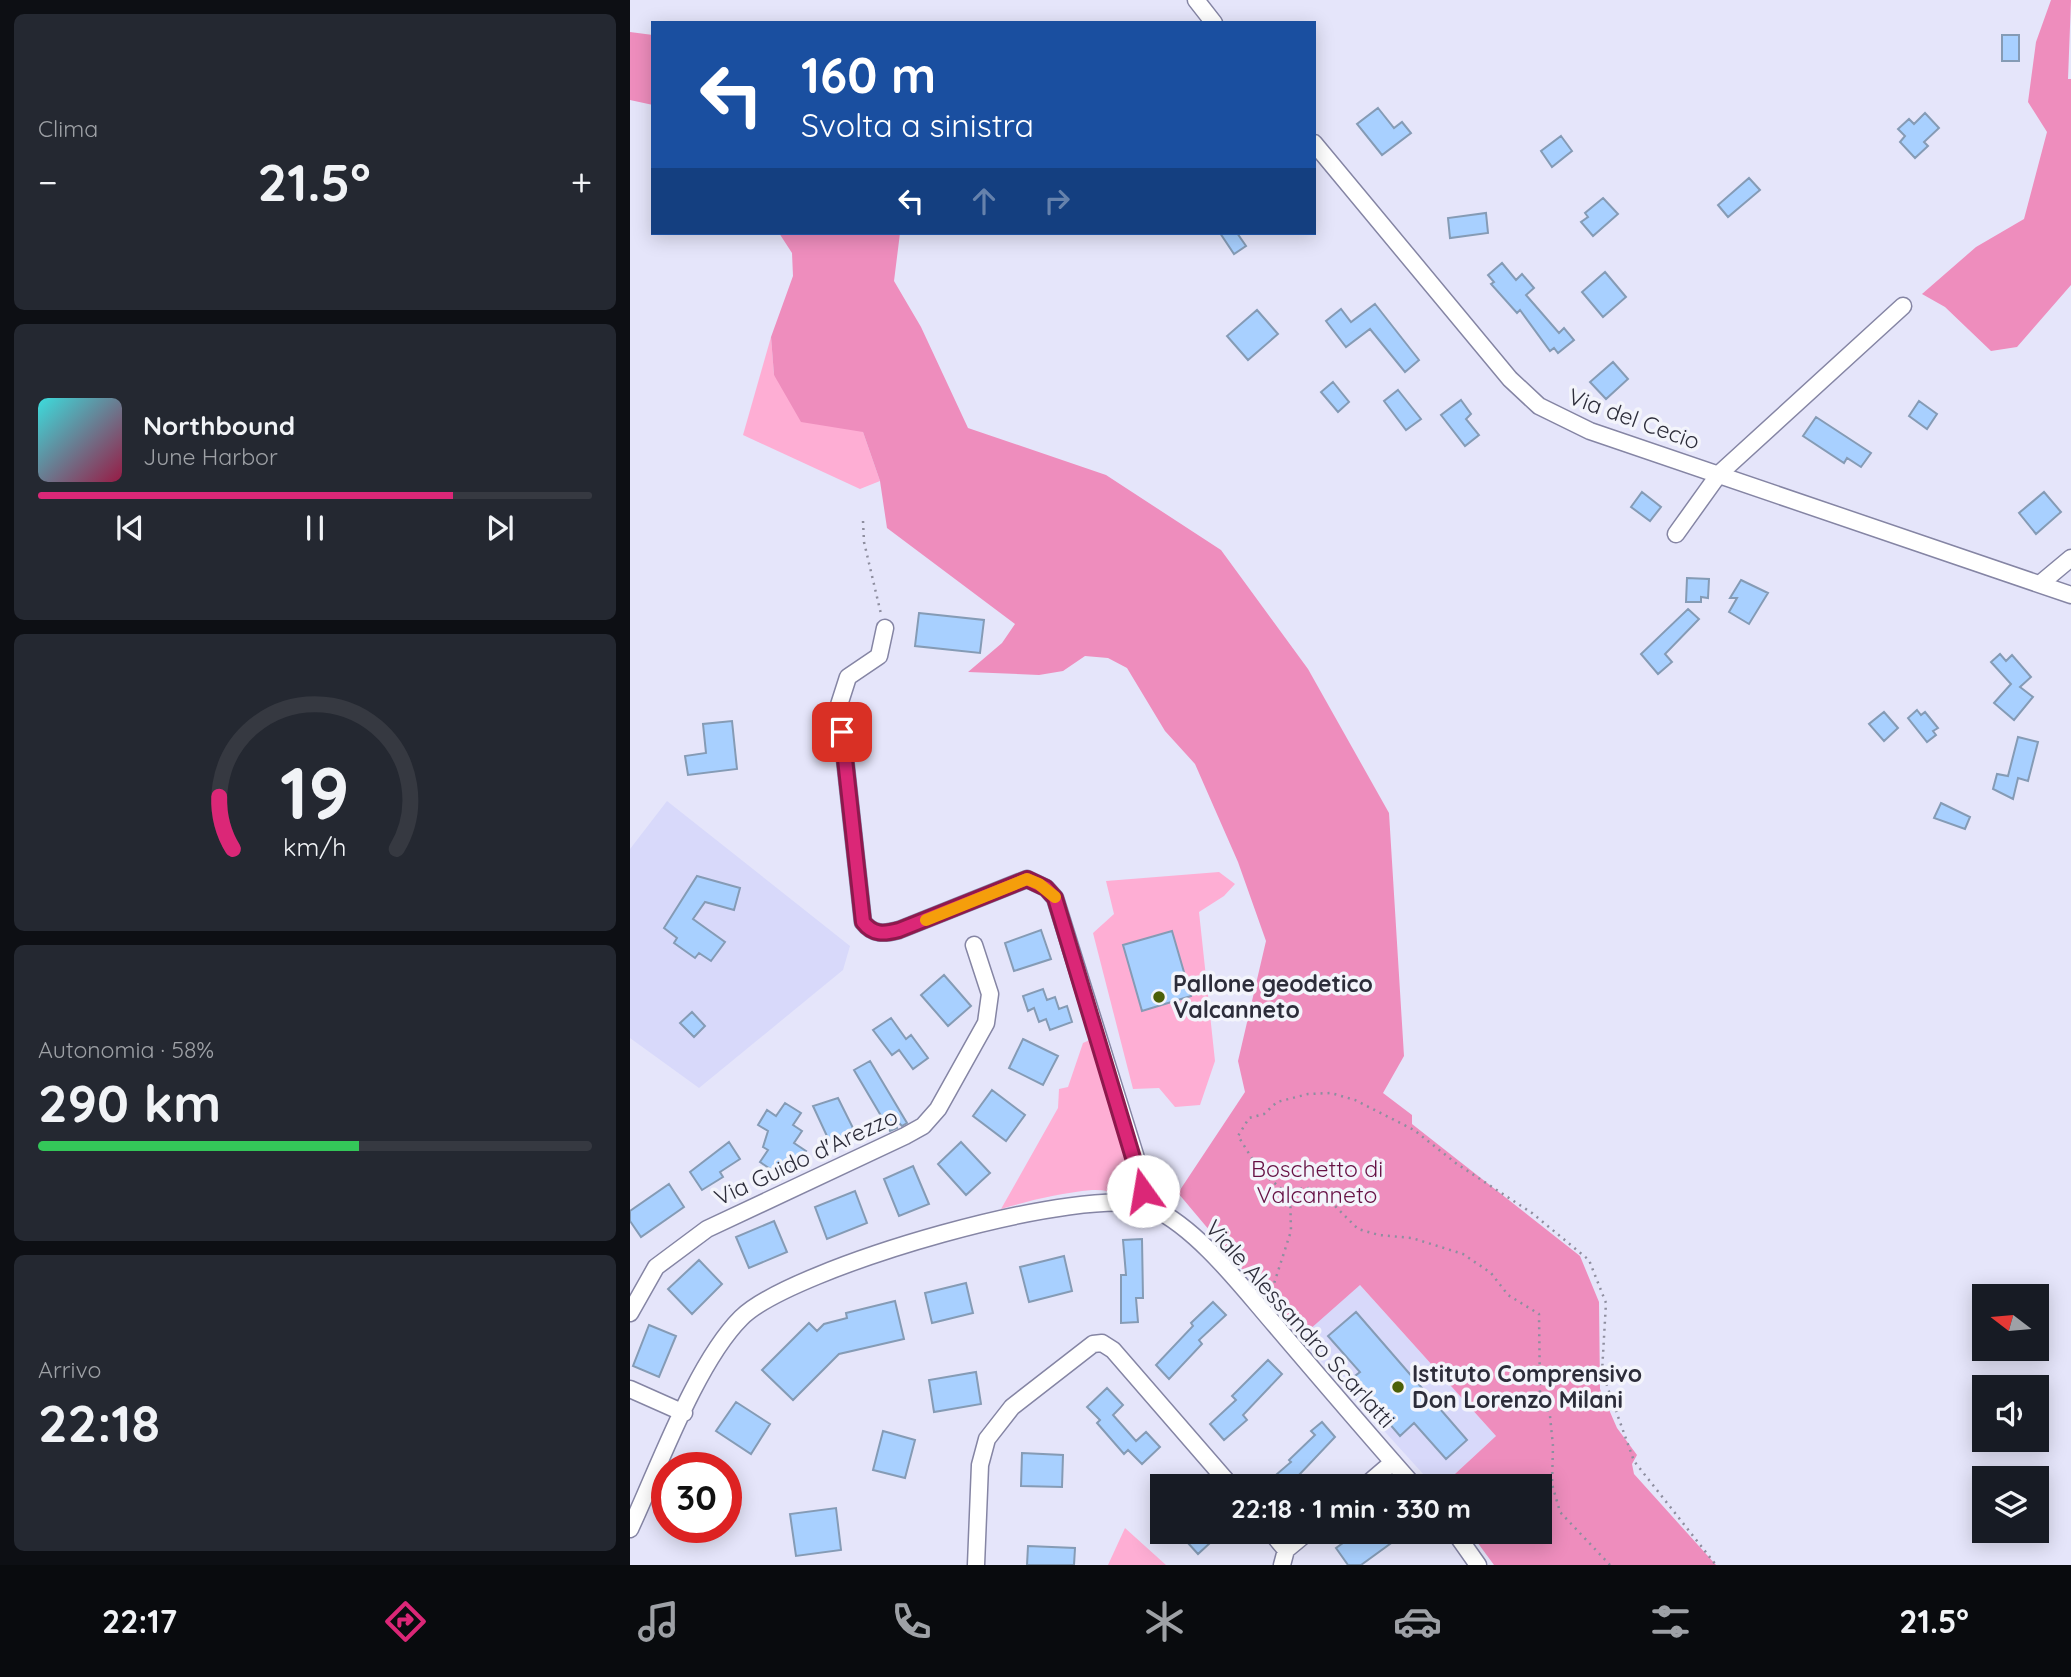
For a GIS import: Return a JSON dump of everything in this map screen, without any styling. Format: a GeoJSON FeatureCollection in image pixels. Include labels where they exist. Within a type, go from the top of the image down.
{"type":"FeatureCollection","features":[{"type":"Feature","properties":{"kind":"street"},"geometry":{"type":"LineString","coordinates":[[1196,0],[1212,21]]}},
{"type":"Feature","properties":{"kind":"street","name":"Via del Cecio"},"geometry":{"type":"LineString","coordinates":[[1316,145],[1510,379],[1532,400],[1583,428],[2071,594]]}},
{"type":"Feature","properties":{"kind":"street"},"geometry":{"type":"LineString","coordinates":[[1676,534],[1719,474],[1903,306]]}},
{"type":"Feature","properties":{"kind":"street"},"geometry":{"type":"LineString","coordinates":[[2041,583],[2071,558]]}},
{"type":"Feature","properties":{"kind":"street"},"geometry":{"type":"LineString","coordinates":[[630,1529],[684,1413],[724,1337],[762,1300],[846,1262],[987,1223],[1051,1210],[1142,1204],[1141,1174],[1055,898],[1046,888],[1027,879],[884,934],[870,930],[863,922],[839,705],[848,677],[879,656],[885,628]]}},
{"type":"Feature","properties":{"kind":"street","name":"Via Guido d'Arezzo"},"geometry":{"type":"LineString","coordinates":[[630,1313],[644,1283],[656,1266],[707,1229],[905,1136],[929,1119],[985,1027],[989,1014],[990,994],[974,945]]}},
{"type":"Feature","properties":{"kind":"street","name":"Viale Alessandro Scarlatti"},"geometry":{"type":"LineString","coordinates":[[1142,1204],[1163,1214],[1191,1236],[1264,1313],[1404,1474]]}},
{"type":"Feature","properties":{"kind":"street"},"geometry":{"type":"LineString","coordinates":[[976,1565],[980,1465],[987,1439],[1012,1407],[1093,1344],[1102,1343],[1113,1350],[1221,1474]]}},
{"type":"Feature","properties":{"kind":"street"},"geometry":{"type":"LineString","coordinates":[[630,1389],[684,1413]]}},
{"type":"Feature","properties":{"kind":"street"},"geometry":{"type":"LineString","coordinates":[[1378,1474],[1393,1462]]}},
{"type":"Feature","properties":{"kind":"street"},"geometry":{"type":"LineString","coordinates":[[1284,1558],[1297,1544]]}},
{"type":"Feature","properties":{"kind":"street"},"geometry":{"type":"LineString","coordinates":[[1463,1544],[1478,1565]]}},
{"type":"Feature","properties":{"kind":"path"},"geometry":{"type":"LineString","coordinates":[[863,521],[864,542],[885,628]]}},
{"type":"Feature","properties":{"kind":"path"},"geometry":{"type":"LineString","coordinates":[[1610,1565],[1560,1512],[1552,1484],[1553,1446],[1550,1416],[1540,1394],[1539,1314],[1508,1295],[1491,1273],[1463,1254],[1412,1238],[1379,1235],[1357,1229],[1320,1191],[1309,1188],[1283,1190],[1261,1171],[1238,1136],[1248,1118],[1264,1114],[1277,1102],[1308,1094],[1331,1093],[1355,1100],[1414,1130],[1457,1164],[1532,1213],[1589,1260],[1606,1303],[1602,1371],[1634,1461],[1716,1565]]}},
{"type":"Feature","properties":{"kind":"path"},"geometry":{"type":"LineString","coordinates":[[1264,1313],[1291,1231],[1290,1189]]}},
{"type":"Feature","properties":{"kind":"shaded area"},"geometry":{"type":"Polygon","coordinates":[[[771,337],[774,375],[863,432],[880,481],[860,489],[743,435],[771,337]]]}},
{"type":"Feature","properties":{"kind":"shaded area"},"geometry":{"type":"Polygon","coordinates":[[[667,801],[850,946],[843,970],[699,1088],[630,1038],[630,849],[667,801]]]}},
{"type":"Feature","properties":{"kind":"shaded area","name":"Pallone geodetico Valcanneto"},"geometry":{"type":"Polygon","coordinates":[[[1219,872],[1235,884],[1224,896],[1199,912],[1215,1061],[1200,1105],[1175,1107],[1159,1088],[1133,1089],[1093,933],[1114,914],[1106,881],[1219,872]]]}},
{"type":"Feature","properties":{"kind":"shaded area"},"geometry":{"type":"Polygon","coordinates":[[[1092,1039],[1135,1176],[1135,1189],[1124,1192],[1092,1190],[1069,1193],[1001,1209],[1058,1108],[1059,1089],[1068,1087],[1083,1043],[1092,1039]]]}},
{"type":"Feature","properties":{"kind":"shaded area","name":"Istituto Comprensivo Don Lorenzo Milani"},"geometry":{"type":"Polygon","coordinates":[[[1359,1284],[1496,1436],[1455,1474],[1423,1474],[1300,1338],[1359,1284]]]}},
{"type":"Feature","properties":{"kind":"shaded area"},"geometry":{"type":"Polygon","coordinates":[[[1125,1528],[1166,1565],[1108,1565],[1125,1528]]]}},
{"type":"Feature","properties":{"kind":"green space"},"geometry":{"type":"Polygon","coordinates":[[[2051,0],[2071,0],[2068,79],[2071,79],[2071,285],[2017,347],[1991,351],[1945,307],[1922,294],[1976,247],[2024,219],[2047,132],[2028,102],[2036,42],[2051,0]]]}},
{"type":"Feature","properties":{"kind":"green space"},"geometry":{"type":"Polygon","coordinates":[[[630,32],[651,35],[651,105],[630,100],[630,32]]]}},
{"type":"Feature","properties":{"kind":"green space","name":"Boschetto di Valcanneto"},"geometry":{"type":"Polygon","coordinates":[[[780,235],[900,235],[894,281],[921,327],[968,428],[1106,475],[1221,550],[1308,669],[1389,813],[1404,1056],[1383,1093],[1412,1115],[1412,1124],[1580,1256],[1599,1302],[1600,1389],[1617,1428],[1637,1455],[1632,1464],[1634,1474],[1716,1565],[1494,1565],[1479,1544],[1552,1544],[1552,1474],[1455,1474],[1496,1436],[1360,1285],[1300,1338],[1178,1193],[1245,1092],[1238,1061],[1266,941],[1238,862],[1195,764],[1165,731],[1127,668],[1108,658],[1085,656],[1063,671],[1039,675],[968,672],[1002,643],[1015,624],[887,528],[880,481],[863,432],[801,422],[774,375],[771,337],[793,276],[792,253],[780,235]]]}},
{"type":"Feature","properties":{"kind":"building"},"geometry":{"type":"Polygon","coordinates":[[[2002,35],[2019,35],[2019,61],[2002,61],[2002,35]]]}},
{"type":"Feature","properties":{"kind":"building"},"geometry":{"type":"Polygon","coordinates":[[[1378,108],[1394,128],[1402,122],[1411,133],[1382,155],[1357,124],[1378,108]]]}},
{"type":"Feature","properties":{"kind":"building"},"geometry":{"type":"Polygon","coordinates":[[[1925,113],[1939,128],[1924,142],[1928,146],[1915,158],[1900,142],[1905,136],[1898,129],[1909,119],[1914,124],[1925,113]]]}},
{"type":"Feature","properties":{"kind":"building"},"geometry":{"type":"Polygon","coordinates":[[[1561,136],[1572,151],[1552,167],[1541,151],[1561,136]]]}},
{"type":"Feature","properties":{"kind":"building"},"geometry":{"type":"Polygon","coordinates":[[[1749,178],[1760,190],[1728,217],[1718,205],[1749,178]]]}},
{"type":"Feature","properties":{"kind":"building"},"geometry":{"type":"Polygon","coordinates":[[[1603,198],[1618,214],[1593,236],[1581,222],[1588,217],[1585,213],[1603,198]]]}},
{"type":"Feature","properties":{"kind":"building"},"geometry":{"type":"Polygon","coordinates":[[[1486,213],[1488,233],[1450,238],[1448,218],[1486,213]]]}},
{"type":"Feature","properties":{"kind":"building"},"geometry":{"type":"Polygon","coordinates":[[[1221,235],[1238,235],[1246,246],[1234,254],[1221,235]]]}},
{"type":"Feature","properties":{"kind":"building"},"geometry":{"type":"Polygon","coordinates":[[[1502,263],[1516,280],[1522,274],[1534,288],[1526,295],[1559,333],[1564,328],[1574,340],[1558,353],[1554,348],[1550,351],[1520,310],[1517,313],[1491,284],[1494,282],[1488,275],[1502,263]]]}},
{"type":"Feature","properties":{"kind":"building"},"geometry":{"type":"Polygon","coordinates":[[[1605,272],[1626,297],[1603,317],[1582,292],[1605,272]]]}},
{"type":"Feature","properties":{"kind":"building"},"geometry":{"type":"Polygon","coordinates":[[[1375,304],[1419,360],[1405,372],[1370,329],[1346,347],[1326,321],[1341,309],[1351,322],[1375,304]]]}},
{"type":"Feature","properties":{"kind":"building"},"geometry":{"type":"Polygon","coordinates":[[[1257,310],[1278,334],[1248,360],[1227,336],[1257,310]]]}},
{"type":"Feature","properties":{"kind":"building"},"geometry":{"type":"Polygon","coordinates":[[[1613,362],[1628,379],[1606,399],[1590,382],[1613,362]]]}},
{"type":"Feature","properties":{"kind":"building"},"geometry":{"type":"Polygon","coordinates":[[[1333,382],[1349,402],[1338,412],[1321,392],[1333,382]]]}},
{"type":"Feature","properties":{"kind":"building"},"geometry":{"type":"Polygon","coordinates":[[[1398,390],[1421,419],[1406,430],[1384,401],[1398,390]]]}},
{"type":"Feature","properties":{"kind":"building"},"geometry":{"type":"Polygon","coordinates":[[[1461,400],[1471,414],[1466,419],[1479,435],[1465,446],[1441,415],[1461,400]]]}},
{"type":"Feature","properties":{"kind":"building"},"geometry":{"type":"Polygon","coordinates":[[[1919,401],[1937,414],[1927,429],[1909,416],[1919,401]]]}},
{"type":"Feature","properties":{"kind":"building"},"geometry":{"type":"Polygon","coordinates":[[[1816,417],[1871,453],[1861,467],[1847,458],[1844,463],[1803,436],[1816,417]]]}},
{"type":"Feature","properties":{"kind":"building"},"geometry":{"type":"Polygon","coordinates":[[[1642,492],[1661,507],[1650,521],[1631,507],[1642,492]]]}},
{"type":"Feature","properties":{"kind":"building"},"geometry":{"type":"Polygon","coordinates":[[[2044,492],[2061,512],[2036,534],[2019,513],[2044,492]]]}},
{"type":"Feature","properties":{"kind":"building"},"geometry":{"type":"Polygon","coordinates":[[[1687,578],[1709,579],[1708,598],[1701,597],[1701,602],[1686,602],[1687,578]]]}},
{"type":"Feature","properties":{"kind":"building"},"geometry":{"type":"Polygon","coordinates":[[[1741,580],[1768,593],[1749,624],[1729,612],[1737,598],[1730,598],[1741,580]]]}},
{"type":"Feature","properties":{"kind":"building"},"geometry":{"type":"Polygon","coordinates":[[[1688,609],[1699,619],[1665,654],[1672,662],[1658,674],[1641,654],[1688,609]]]}},
{"type":"Feature","properties":{"kind":"building"},"geometry":{"type":"Polygon","coordinates":[[[919,613],[984,620],[980,653],[915,646],[919,613]]]}},
{"type":"Feature","properties":{"kind":"building"},"geometry":{"type":"Polygon","coordinates":[[[2000,654],[2006,661],[2012,655],[2031,677],[2020,687],[2033,697],[2014,720],[1994,703],[2011,684],[1991,662],[2000,654]]]}},
{"type":"Feature","properties":{"kind":"building"},"geometry":{"type":"Polygon","coordinates":[[[1917,710],[1921,715],[1925,712],[1938,728],[1933,731],[1936,735],[1927,742],[1908,718],[1917,710]]]}},
{"type":"Feature","properties":{"kind":"building"},"geometry":{"type":"Polygon","coordinates":[[[1884,712],[1898,728],[1884,741],[1869,724],[1884,712]]]}},
{"type":"Feature","properties":{"kind":"building"},"geometry":{"type":"Polygon","coordinates":[[[732,721],[737,769],[688,775],[685,756],[706,753],[703,724],[732,721]]]}},
{"type":"Feature","properties":{"kind":"building"},"geometry":{"type":"Polygon","coordinates":[[[2018,737],[2038,742],[2028,781],[2018,778],[2013,799],[1993,789],[1997,774],[2008,776],[2018,737]]]}},
{"type":"Feature","properties":{"kind":"building"},"geometry":{"type":"Polygon","coordinates":[[[1941,803],[1970,817],[1965,829],[1934,818],[1941,803]]]}},
{"type":"Feature","properties":{"kind":"building"},"geometry":{"type":"Polygon","coordinates":[[[697,876],[740,888],[734,910],[705,902],[693,919],[725,942],[711,961],[699,953],[695,958],[674,943],[677,938],[664,928],[697,876]]]}},
{"type":"Feature","properties":{"kind":"building"},"geometry":{"type":"Polygon","coordinates":[[[1041,930],[1051,959],[1014,971],[1005,943],[1041,930]]]}},
{"type":"Feature","properties":{"kind":"building"},"geometry":{"type":"Polygon","coordinates":[[[1172,931],[1191,996],[1142,1011],[1123,945],[1172,931]]]}},
{"type":"Feature","properties":{"kind":"building"},"geometry":{"type":"Polygon","coordinates":[[[944,975],[971,1006],[948,1026],[921,995],[944,975]]]}},
{"type":"Feature","properties":{"kind":"building"},"geometry":{"type":"Polygon","coordinates":[[[1043,989],[1047,1000],[1055,997],[1059,1009],[1067,1006],[1072,1022],[1050,1030],[1046,1019],[1039,1022],[1034,1008],[1028,1011],[1023,996],[1043,989]]]}},
{"type":"Feature","properties":{"kind":"building"},"geometry":{"type":"Polygon","coordinates":[[[692,1012],[705,1026],[694,1037],[680,1023],[692,1012]]]}},
{"type":"Feature","properties":{"kind":"building"},"geometry":{"type":"Polygon","coordinates":[[[891,1018],[906,1039],[911,1035],[928,1058],[913,1069],[899,1050],[892,1055],[873,1030],[891,1018]]]}},
{"type":"Feature","properties":{"kind":"building"},"geometry":{"type":"Polygon","coordinates":[[[1023,1039],[1058,1056],[1043,1085],[1009,1068],[1023,1039]]]}},
{"type":"Feature","properties":{"kind":"building"},"geometry":{"type":"Polygon","coordinates":[[[870,1061],[907,1123],[902,1126],[892,1116],[897,1128],[890,1131],[854,1070],[870,1061]]]}},
{"type":"Feature","properties":{"kind":"building"},"geometry":{"type":"Polygon","coordinates":[[[992,1090],[1025,1115],[1006,1141],[973,1116],[992,1090]]]}},
{"type":"Feature","properties":{"kind":"building"},"geometry":{"type":"Polygon","coordinates":[[[838,1098],[854,1130],[844,1135],[846,1140],[832,1147],[813,1106],[838,1098]]]}},
{"type":"Feature","properties":{"kind":"building"},"geometry":{"type":"Polygon","coordinates":[[[785,1103],[801,1113],[793,1125],[802,1131],[794,1143],[806,1151],[794,1169],[789,1165],[782,1177],[760,1162],[768,1150],[763,1147],[768,1131],[758,1125],[767,1110],[776,1116],[785,1103]]]}},
{"type":"Feature","properties":{"kind":"building"},"geometry":{"type":"Polygon","coordinates":[[[729,1142],[740,1159],[720,1172],[723,1177],[702,1190],[690,1172],[729,1142]]]}},
{"type":"Feature","properties":{"kind":"building"},"geometry":{"type":"Polygon","coordinates":[[[961,1142],[990,1173],[966,1195],[938,1164],[961,1142]]]}},
{"type":"Feature","properties":{"kind":"building"},"geometry":{"type":"Polygon","coordinates":[[[913,1166],[929,1204],[899,1216],[884,1179],[913,1166]]]}},
{"type":"Feature","properties":{"kind":"building"},"geometry":{"type":"Polygon","coordinates":[[[669,1184],[684,1207],[641,1237],[630,1221],[630,1211],[669,1184]]]}},
{"type":"Feature","properties":{"kind":"building"},"geometry":{"type":"Polygon","coordinates":[[[855,1191],[867,1223],[827,1239],[815,1207],[855,1191]]]}},
{"type":"Feature","properties":{"kind":"building"},"geometry":{"type":"Polygon","coordinates":[[[774,1221],[787,1252],[749,1268],[736,1237],[774,1221]]]}},
{"type":"Feature","properties":{"kind":"building"},"geometry":{"type":"Polygon","coordinates":[[[1142,1239],[1143,1298],[1136,1298],[1138,1322],[1121,1323],[1121,1275],[1126,1275],[1123,1240],[1142,1239]]]}},
{"type":"Feature","properties":{"kind":"building"},"geometry":{"type":"Polygon","coordinates":[[[1064,1256],[1072,1291],[1029,1302],[1020,1267],[1064,1256]]]}},
{"type":"Feature","properties":{"kind":"building"},"geometry":{"type":"Polygon","coordinates":[[[699,1260],[722,1284],[692,1314],[668,1289],[699,1260]]]}},
{"type":"Feature","properties":{"kind":"building"},"geometry":{"type":"Polygon","coordinates":[[[966,1283],[973,1313],[932,1323],[925,1293],[966,1283]]]}},
{"type":"Feature","properties":{"kind":"building"},"geometry":{"type":"Polygon","coordinates":[[[895,1301],[904,1339],[839,1354],[793,1400],[762,1370],[809,1323],[817,1331],[824,1324],[847,1318],[846,1313],[895,1301]]]}},
{"type":"Feature","properties":{"kind":"building"},"geometry":{"type":"Polygon","coordinates":[[[1213,1302],[1226,1315],[1199,1340],[1202,1344],[1169,1379],[1156,1365],[1193,1326],[1191,1323],[1213,1302]]]}},
{"type":"Feature","properties":{"kind":"building"},"geometry":{"type":"Polygon","coordinates":[[[1356,1312],[1467,1440],[1446,1459],[1414,1423],[1400,1436],[1351,1379],[1360,1372],[1328,1336],[1356,1312]]]}},
{"type":"Feature","properties":{"kind":"building"},"geometry":{"type":"Polygon","coordinates":[[[649,1325],[676,1336],[659,1377],[633,1366],[649,1325]]]}},
{"type":"Feature","properties":{"kind":"building"},"geometry":{"type":"Polygon","coordinates":[[[1268,1360],[1282,1374],[1243,1415],[1247,1420],[1224,1440],[1210,1424],[1236,1400],[1232,1396],[1268,1360]]]}},
{"type":"Feature","properties":{"kind":"building"},"geometry":{"type":"Polygon","coordinates":[[[976,1372],[981,1404],[934,1412],[929,1380],[976,1372]]]}},
{"type":"Feature","properties":{"kind":"building"},"geometry":{"type":"Polygon","coordinates":[[[1107,1388],[1123,1405],[1113,1415],[1136,1441],[1146,1432],[1160,1447],[1142,1464],[1128,1450],[1124,1454],[1097,1423],[1100,1420],[1087,1407],[1107,1388]]]}},
{"type":"Feature","properties":{"kind":"building"},"geometry":{"type":"Polygon","coordinates":[[[736,1402],[770,1424],[751,1454],[716,1431],[736,1402]]]}},
{"type":"Feature","properties":{"kind":"building"},"geometry":{"type":"Polygon","coordinates":[[[1322,1422],[1335,1437],[1300,1474],[1277,1474],[1315,1435],[1311,1431],[1322,1422]]]}},
{"type":"Feature","properties":{"kind":"building"},"geometry":{"type":"Polygon","coordinates":[[[883,1431],[915,1440],[905,1478],[873,1470],[883,1431]]]}},
{"type":"Feature","properties":{"kind":"building"},"geometry":{"type":"Polygon","coordinates":[[[1022,1453],[1063,1455],[1062,1487],[1021,1486],[1022,1453]]]}},
{"type":"Feature","properties":{"kind":"building"},"geometry":{"type":"Polygon","coordinates":[[[836,1508],[841,1550],[796,1556],[790,1514],[836,1508]]]}},
{"type":"Feature","properties":{"kind":"building"},"geometry":{"type":"Polygon","coordinates":[[[1189,1544],[1209,1544],[1198,1554],[1189,1544]]]}},
{"type":"Feature","properties":{"kind":"building"},"geometry":{"type":"Polygon","coordinates":[[[1342,1544],[1390,1544],[1361,1565],[1348,1565],[1336,1548],[1342,1544]]]}},
{"type":"Feature","properties":{"kind":"building"},"geometry":{"type":"Polygon","coordinates":[[[1028,1546],[1075,1548],[1074,1565],[1027,1565],[1028,1546]]]}},
{"type":"Feature","properties":{"kind":"slow traffic"},"geometry":{"type":"LineString","coordinates":[[926,920],[1027,879],[1046,888],[1055,897]]}},
{"type":"Feature","properties":{"kind":"place","name":"Pallone geodetico Valcanneto"},"geometry":{"type":"Point","coordinates":[1159,997]}},
{"type":"Feature","properties":{"kind":"place","name":"Istituto Comprensivo Don Lorenzo Milani"},"geometry":{"type":"Point","coordinates":[1398,1387]}},
{"type":"Feature","properties":{"kind":"route"},"geometry":{"type":"LineString","coordinates":[[842,732],[863,922],[870,930],[884,934],[899,930],[1027,879],[1046,888],[1055,898],[1141,1174],[1143,1191]]}}]}
